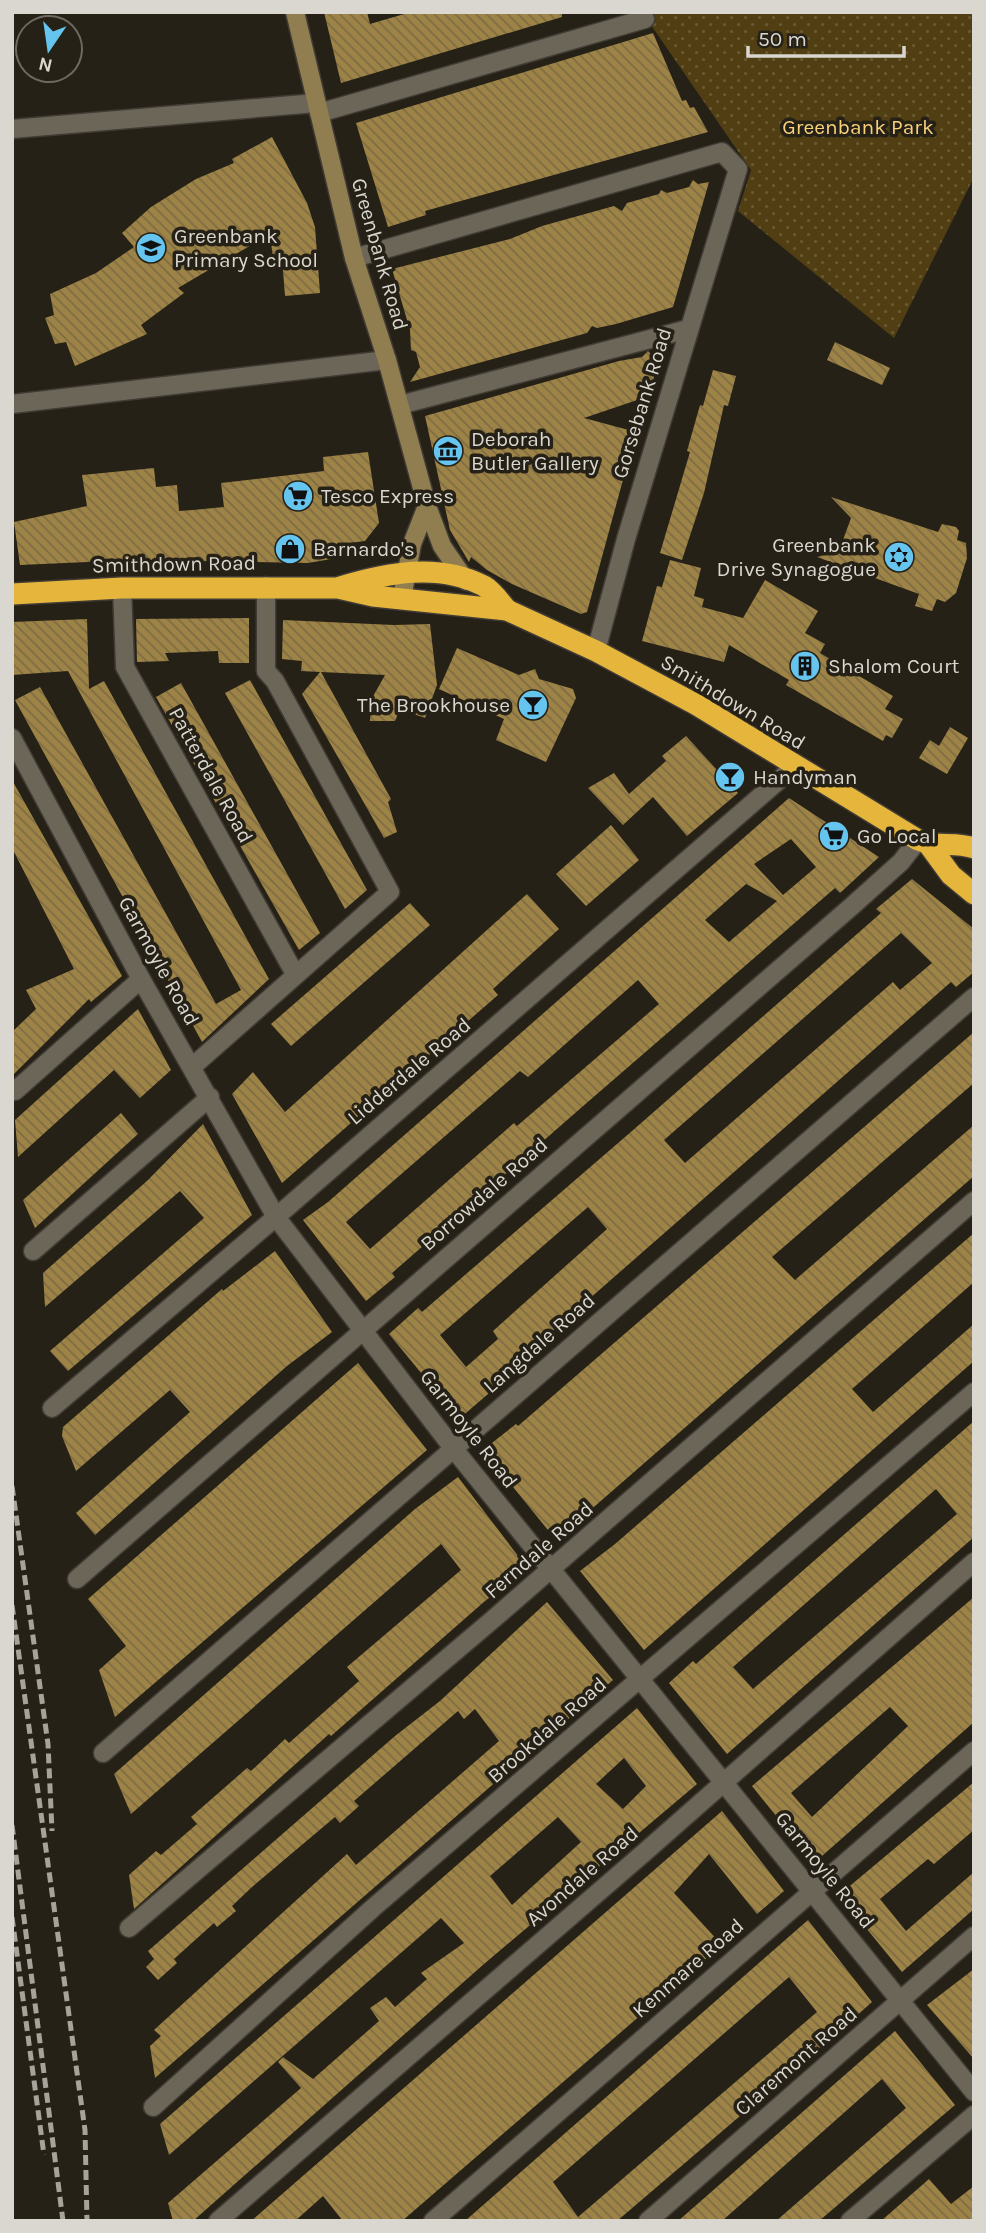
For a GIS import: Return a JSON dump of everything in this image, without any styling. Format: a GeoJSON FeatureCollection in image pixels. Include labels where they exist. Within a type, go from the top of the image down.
{"type":"FeatureCollection","features":[{"type":"Feature","properties":{"kind":"highway","name":"Smithdown Road"},"geometry":{"type":"LineString","coordinates":[[338,588],[406,571],[436,573],[486,587],[507,610]]}},
{"type":"Feature","properties":{"kind":"highway","name":"Smithdown Road"},"geometry":{"type":"LineString","coordinates":[[12,594],[122,588],[338,588],[507,610],[596,651],[697,705],[923,843],[951,875],[974,894]]}},
{"type":"Feature","properties":{"kind":"highway"},"geometry":{"type":"LineString","coordinates":[[923,843],[964,844],[974,848]]}},
{"type":"Feature","properties":{"kind":"street","name":"Greenbank Road"},"geometry":{"type":"LineString","coordinates":[[295,12],[354,258],[387,360],[427,506],[442,546],[466,581]]}},
{"type":"Feature","properties":{"kind":"street"},"geometry":{"type":"LineString","coordinates":[[12,129],[318,108],[645,19]]}},
{"type":"Feature","properties":{"kind":"street","name":"Gorsebank Road"},"geometry":{"type":"LineString","coordinates":[[354,258],[722,152],[738,169],[626,539],[596,651]]}},
{"type":"Feature","properties":{"kind":"street"},"geometry":{"type":"LineString","coordinates":[[400,405],[688,329]]}},
{"type":"Feature","properties":{"kind":"street"},"geometry":{"type":"LineString","coordinates":[[12,404],[387,360]]}},
{"type":"Feature","properties":{"kind":"street"},"geometry":{"type":"LineString","coordinates":[[402,598],[406,571],[427,506]]}},
{"type":"Feature","properties":{"kind":"street"},"geometry":{"type":"LineString","coordinates":[[192,1067],[390,892],[275,681],[266,671],[266,586]]}},
{"type":"Feature","properties":{"kind":"street","name":"Patterdale Road"},"geometry":{"type":"LineString","coordinates":[[122,588],[125,667],[295,974]]}},
{"type":"Feature","properties":{"kind":"street","name":"Garmoyle Road"},"geometry":{"type":"LineString","coordinates":[[12,738],[141,979],[276,1217],[453,1448],[642,1678],[974,2092]]}},
{"type":"Feature","properties":{"kind":"street","name":"Lidderdale Road"},"geometry":{"type":"LineString","coordinates":[[51,1408],[276,1217],[794,766]]}},
{"type":"Feature","properties":{"kind":"street","name":"Borrowdale Road"},"geometry":{"type":"LineString","coordinates":[[77,1579],[923,843]]}},
{"type":"Feature","properties":{"kind":"street"},"geometry":{"type":"LineString","coordinates":[[15,1091],[141,979]]}},
{"type":"Feature","properties":{"kind":"street","name":"Langdale Road"},"geometry":{"type":"LineString","coordinates":[[103,1753],[974,997]]}},
{"type":"Feature","properties":{"kind":"street"},"geometry":{"type":"LineString","coordinates":[[33,1251],[209,1097]]}},
{"type":"Feature","properties":{"kind":"street","name":"Ferndale Road"},"geometry":{"type":"LineString","coordinates":[[129,1928],[551,1570],[974,1201]]}},
{"type":"Feature","properties":{"kind":"street","name":"Brookdale Road"},"geometry":{"type":"LineString","coordinates":[[153,2107],[374,1907],[974,1392]]}},
{"type":"Feature","properties":{"kind":"street","name":"Avondale Road"},"geometry":{"type":"LineString","coordinates":[[218,2221],[646,1851],[974,1562]]}},
{"type":"Feature","properties":{"kind":"street","name":"Kenmare Road"},"geometry":{"type":"LineString","coordinates":[[433,2221],[974,1751]]}},
{"type":"Feature","properties":{"kind":"street","name":"Claremont Road"},"geometry":{"type":"LineString","coordinates":[[648,2221],[974,1936]]}},
{"type":"Feature","properties":{"kind":"street"},"geometry":{"type":"LineString","coordinates":[[850,2221],[974,2115]]}},
{"type":"Feature","properties":{"kind":"green space","name":"Greenbank Park"},"geometry":{"type":"Polygon","coordinates":[[[642,12],[974,12],[974,177],[894,338],[738,211],[751,170],[642,12]]]}},
{"type":"Feature","properties":{"kind":"building"},"geometry":{"type":"Polygon","coordinates":[[[324,12],[367,12],[370,24],[411,12],[562,12],[562,17],[341,83],[324,12]]]}},
{"type":"Feature","properties":{"kind":"building"},"geometry":{"type":"Polygon","coordinates":[[[653,33],[682,101],[686,100],[690,108],[694,107],[708,132],[425,211],[426,215],[388,227],[356,123],[653,33]]]}},
{"type":"Feature","properties":{"kind":"building","name":"Greenbank Primary School"},"geometry":{"type":"Polygon","coordinates":[[[272,137],[307,203],[315,227],[320,293],[285,296],[282,258],[273,259],[270,234],[178,288],[184,293],[141,325],[147,334],[75,366],[66,342],[55,344],[45,318],[54,315],[50,294],[96,273],[134,247],[122,233],[151,207],[196,179],[234,163],[232,159],[272,137]]]}},
{"type":"Feature","properties":{"kind":"building"},"geometry":{"type":"Polygon","coordinates":[[[693,180],[698,184],[709,182],[673,307],[616,324],[597,328],[592,326],[587,333],[410,382],[420,367],[416,352],[411,350],[410,330],[392,269],[510,239],[542,226],[614,206],[622,211],[627,203],[659,194],[661,190],[667,193],[689,187],[693,180]]]}},
{"type":"Feature","properties":{"kind":"building"},"geometry":{"type":"Polygon","coordinates":[[[835,342],[890,368],[882,385],[827,360],[835,342]]]}},
{"type":"Feature","properties":{"kind":"building"},"geometry":{"type":"Polygon","coordinates":[[[648,351],[658,362],[649,396],[584,418],[636,432],[587,612],[581,614],[512,584],[471,557],[469,562],[450,530],[425,416],[619,361],[642,357],[648,351]]]}},
{"type":"Feature","properties":{"kind":"building"},"geometry":{"type":"Polygon","coordinates":[[[713,370],[736,376],[728,406],[724,405],[704,493],[682,560],[660,553],[690,452],[687,451],[700,405],[703,406],[713,370]]]}},
{"type":"Feature","properties":{"kind":"building"},"geometry":{"type":"Polygon","coordinates":[[[368,452],[379,523],[365,541],[341,544],[343,557],[308,563],[133,560],[20,565],[14,522],[87,506],[82,475],[154,468],[156,487],[177,485],[179,511],[193,510],[224,507],[221,483],[324,471],[323,457],[368,452]]]}},
{"type":"Feature","properties":{"kind":"building","name":"Greenbank Drive Synagogue"},"geometry":{"type":"Polygon","coordinates":[[[831,497],[938,532],[942,524],[956,527],[959,531],[957,540],[966,543],[967,558],[956,593],[945,602],[937,599],[932,611],[915,606],[919,594],[817,557],[839,551],[851,518],[831,497]]]}},
{"type":"Feature","properties":{"kind":"building","name":"Shalom Court"},"geometry":{"type":"Polygon","coordinates":[[[670,560],[701,568],[694,596],[704,599],[702,607],[743,618],[765,580],[818,611],[805,633],[825,644],[820,653],[893,696],[885,709],[903,719],[892,738],[886,735],[883,741],[786,685],[789,680],[729,645],[724,662],[642,641],[657,586],[662,587],[670,560]]]}},
{"type":"Feature","properties":{"kind":"building"},"geometry":{"type":"Polygon","coordinates":[[[249,618],[249,663],[219,663],[218,651],[165,653],[169,661],[137,662],[136,619],[249,618]]]}},
{"type":"Feature","properties":{"kind":"building"},"geometry":{"type":"Polygon","coordinates":[[[87,619],[89,689],[104,681],[269,979],[202,1042],[15,700],[40,687],[216,1004],[241,990],[68,671],[12,675],[12,622],[87,619]]]}},
{"type":"Feature","properties":{"kind":"building"},"geometry":{"type":"Polygon","coordinates":[[[283,620],[430,624],[437,685],[425,718],[400,709],[395,721],[370,721],[371,700],[385,675],[321,672],[391,799],[388,802],[397,832],[384,838],[302,694],[320,672],[301,671],[302,661],[282,659],[283,620]]]}},
{"type":"Feature","properties":{"kind":"building","name":"The Brookhouse"},"geometry":{"type":"Polygon","coordinates":[[[457,648],[519,675],[535,669],[539,679],[573,689],[576,698],[546,762],[496,740],[504,719],[439,689],[457,648]]]}},
{"type":"Feature","properties":{"kind":"building"},"geometry":{"type":"Polygon","coordinates":[[[250,680],[367,890],[345,909],[225,693],[250,680]]]}},
{"type":"Feature","properties":{"kind":"building"},"geometry":{"type":"Polygon","coordinates":[[[181,683],[320,933],[299,950],[156,697],[181,683]]]}},
{"type":"Feature","properties":{"kind":"building"},"geometry":{"type":"Polygon","coordinates":[[[950,727],[968,738],[947,774],[919,758],[930,740],[939,746],[950,727]]]}},
{"type":"Feature","properties":{"kind":"building"},"geometry":{"type":"Polygon","coordinates":[[[686,736],[738,793],[687,836],[653,797],[623,825],[588,788],[614,773],[629,794],[666,761],[662,756],[686,736]]]}},
{"type":"Feature","properties":{"kind":"building"},"geometry":{"type":"Polygon","coordinates":[[[12,780],[122,976],[91,1002],[89,999],[12,1076],[12,1032],[36,1009],[26,990],[74,969],[12,848],[12,780]]]}},
{"type":"Feature","properties":{"kind":"building"},"geometry":{"type":"Polygon","coordinates":[[[789,798],[879,857],[840,893],[835,888],[392,1273],[395,1277],[366,1301],[303,1220],[328,1202],[789,798]],[[791,839],[754,864],[783,895],[816,867],[791,839]],[[746,884],[705,920],[729,942],[777,901],[746,884]],[[638,980],[528,1077],[520,1071],[346,1222],[370,1249],[514,1123],[517,1126],[659,1004],[638,980]]]}},
{"type":"Feature","properties":{"kind":"building"},"geometry":{"type":"Polygon","coordinates":[[[611,825],[639,860],[586,906],[556,874],[611,825]]]}},
{"type":"Feature","properties":{"kind":"building"},"geometry":{"type":"Polygon","coordinates":[[[912,879],[974,929],[974,972],[956,987],[951,982],[492,1384],[495,1388],[459,1419],[389,1334],[418,1308],[422,1312],[632,1131],[881,913],[876,909],[912,879]],[[901,933],[664,1140],[685,1163],[893,982],[900,990],[932,963],[901,933]],[[588,1207],[440,1335],[466,1367],[498,1339],[493,1331],[607,1229],[588,1207]]]}},
{"type":"Feature","properties":{"kind":"building"},"geometry":{"type":"Polygon","coordinates":[[[527,894],[559,929],[493,989],[498,995],[282,1183],[232,1094],[253,1072],[285,1112],[527,894]]]}},
{"type":"Feature","properties":{"kind":"building"},"geometry":{"type":"Polygon","coordinates":[[[410,903],[430,925],[291,1046],[271,1024],[410,903]]]}},
{"type":"Feature","properties":{"kind":"building"},"geometry":{"type":"Polygon","coordinates":[[[138,1009],[171,1070],[140,1098],[114,1070],[18,1157],[15,1120],[138,1009]]]}},
{"type":"Feature","properties":{"kind":"building"},"geometry":{"type":"Polygon","coordinates":[[[974,1032],[974,1083],[772,1257],[795,1280],[974,1125],[974,1176],[556,1540],[483,1450],[516,1424],[518,1426],[974,1032]]]}},
{"type":"Feature","properties":{"kind":"building"},"geometry":{"type":"Polygon","coordinates":[[[121,1113],[138,1134],[35,1228],[23,1200],[121,1113]]]}},
{"type":"Feature","properties":{"kind":"building"},"geometry":{"type":"Polygon","coordinates":[[[203,1124],[252,1215],[68,1371],[50,1351],[204,1218],[180,1191],[45,1307],[43,1273],[148,1180],[203,1124]]]}},
{"type":"Feature","properties":{"kind":"building"},"geometry":{"type":"Polygon","coordinates":[[[974,1233],[974,1282],[852,1389],[873,1412],[974,1324],[974,1361],[644,1650],[580,1571],[615,1544],[974,1233]]]}},
{"type":"Feature","properties":{"kind":"building"},"geometry":{"type":"Polygon","coordinates":[[[275,1251],[332,1332],[287,1366],[95,1535],[76,1513],[190,1412],[170,1390],[76,1471],[62,1436],[63,1427],[222,1289],[223,1291],[275,1251]]]}},
{"type":"Feature","properties":{"kind":"building"},"geometry":{"type":"Polygon","coordinates":[[[358,1363],[427,1450],[115,1717],[99,1670],[126,1646],[88,1599],[358,1363]]]}},
{"type":"Feature","properties":{"kind":"building"},"geometry":{"type":"Polygon","coordinates":[[[974,1421],[974,1537],[727,1754],[669,1683],[693,1661],[696,1664],[974,1421]],[[936,1489],[733,1667],[753,1689],[957,1514],[936,1489]]]}},
{"type":"Feature","properties":{"kind":"building"},"geometry":{"type":"Polygon","coordinates":[[[458,1477],[528,1569],[485,1601],[331,1736],[329,1734],[134,1909],[129,1875],[156,1851],[161,1855],[197,1824],[191,1817],[247,1768],[251,1771],[285,1739],[289,1743],[359,1681],[347,1667],[461,1570],[441,1544],[131,1814],[114,1774],[415,1509],[458,1477]]]}},
{"type":"Feature","properties":{"kind":"building"},"geometry":{"type":"Polygon","coordinates":[[[974,1597],[974,1722],[814,1863],[752,1786],[974,1597]],[[890,1707],[791,1793],[812,1817],[908,1726],[890,1707]]]}},
{"type":"Feature","properties":{"kind":"building"},"geometry":{"type":"Polygon","coordinates":[[[547,1602],[613,1680],[155,2078],[150,2046],[161,2036],[154,2030],[347,1854],[356,1865],[499,1741],[475,1709],[464,1719],[458,1711],[354,1801],[359,1806],[340,1823],[335,1817],[252,1887],[232,1906],[236,1911],[217,1927],[214,1923],[174,1959],[177,1963],[158,1980],[146,1967],[154,1959],[148,1951],[395,1736],[440,1701],[547,1602]]]}},
{"type":"Feature","properties":{"kind":"building"},"geometry":{"type":"Polygon","coordinates":[[[637,1708],[697,1784],[484,1964],[193,2221],[173,2221],[168,2203],[301,2088],[278,2062],[283,2057],[313,2079],[379,2021],[370,2008],[386,1997],[395,2007],[427,1979],[421,1973],[464,1943],[441,1918],[169,2155],[160,2124],[637,1708]],[[624,1758],[596,1784],[623,1809],[646,1786],[624,1758]],[[558,1817],[490,1876],[512,1905],[581,1842],[558,1817]]]}},
{"type":"Feature","properties":{"kind":"building"},"geometry":{"type":"Polygon","coordinates":[[[974,1782],[974,1830],[934,1864],[928,1859],[880,1899],[906,1931],[974,1872],[974,1909],[902,1972],[839,1895],[974,1782]]]}},
{"type":"Feature","properties":{"kind":"building"},"geometry":{"type":"Polygon","coordinates":[[[722,1811],[784,1891],[757,1914],[709,1854],[674,1893],[722,1945],[402,2221],[343,2221],[323,2196],[295,2221],[251,2221],[722,1811]]]}},
{"type":"Feature","properties":{"kind":"building"},"geometry":{"type":"Polygon","coordinates":[[[808,1920],[872,2002],[617,2221],[465,2221],[808,1920]],[[789,1977],[553,2182],[578,2217],[817,2012],[789,1977]]]}},
{"type":"Feature","properties":{"kind":"building"},"geometry":{"type":"Polygon","coordinates":[[[974,1969],[974,2059],[927,2005],[974,1969]]]}},
{"type":"Feature","properties":{"kind":"building"},"geometry":{"type":"Polygon","coordinates":[[[895,2031],[955,2105],[819,2221],[776,2221],[906,2108],[882,2079],[722,2221],[678,2221],[895,2031]]]}},
{"type":"Feature","properties":{"kind":"building"},"geometry":{"type":"Polygon","coordinates":[[[929,2179],[951,2204],[974,2186],[974,2221],[881,2221],[929,2179]]]}},
{"type":"Feature","properties":{"kind":"railway"},"geometry":{"type":"LineString","coordinates":[[12,1486],[48,1744],[52,1831]]}},
{"type":"Feature","properties":{"kind":"railway"},"geometry":{"type":"LineString","coordinates":[[12,1605],[85,2130],[87,2221]]}},
{"type":"Feature","properties":{"kind":"railway"},"geometry":{"type":"LineString","coordinates":[[12,1825],[63,2221]]}},
{"type":"Feature","properties":{"kind":"railway"},"geometry":{"type":"LineString","coordinates":[[12,1917],[44,2155]]}},
{"type":"Feature","properties":{"kind":"place","name":"Greenbank Primary School"},"geometry":{"type":"Point","coordinates":[151,248]}},
{"type":"Feature","properties":{"kind":"place","name":"Deborah Butler Gallery"},"geometry":{"type":"Point","coordinates":[448,451]}},
{"type":"Feature","properties":{"kind":"place","name":"Tesco Express"},"geometry":{"type":"Point","coordinates":[298,496]}},
{"type":"Feature","properties":{"kind":"place","name":"Barnardo's"},"geometry":{"type":"Point","coordinates":[290,549]}},
{"type":"Feature","properties":{"kind":"place","name":"Greenbank Drive Synagogue"},"geometry":{"type":"Point","coordinates":[899,557]}},
{"type":"Feature","properties":{"kind":"place","name":"Shalom Court"},"geometry":{"type":"Point","coordinates":[805,666]}},
{"type":"Feature","properties":{"kind":"place","name":"The Brookhouse"},"geometry":{"type":"Point","coordinates":[533,705]}},
{"type":"Feature","properties":{"kind":"place","name":"Handyman"},"geometry":{"type":"Point","coordinates":[730,777]}},
{"type":"Feature","properties":{"kind":"place","name":"Go Local"},"geometry":{"type":"Point","coordinates":[834,836]}}]}
